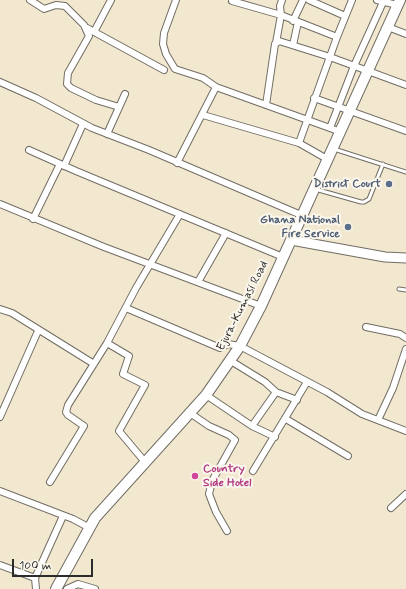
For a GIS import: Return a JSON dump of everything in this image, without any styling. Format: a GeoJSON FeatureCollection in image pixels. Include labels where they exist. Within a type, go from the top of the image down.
{"type":"FeatureCollection","features":[{"type":"Feature","properties":{"kind":"main road","name":"Ejura-Kumasi Road"},"geometry":{"type":"LineString","coordinates":[[56,589],[88,527],[105,505],[206,395],[240,346],[261,306],[301,215],[341,132],[398,2]]}},
{"type":"Feature","properties":{"kind":"street"},"geometry":{"type":"LineString","coordinates":[[30,0],[44,9],[56,5],[65,6],[87,28],[164,70]]}},
{"type":"Feature","properties":{"kind":"street"},"geometry":{"type":"LineString","coordinates":[[94,32],[111,0]]}},
{"type":"Feature","properties":{"kind":"street"},"geometry":{"type":"LineString","coordinates":[[176,0],[164,33],[163,44],[166,54],[175,69],[203,78],[216,87],[341,132]]}},
{"type":"Feature","properties":{"kind":"street"},"geometry":{"type":"LineString","coordinates":[[266,105],[281,16],[280,6],[282,0]]}},
{"type":"Feature","properties":{"kind":"street"},"geometry":{"type":"LineString","coordinates":[[293,45],[296,21],[303,0]]}},
{"type":"Feature","properties":{"kind":"street"},"geometry":{"type":"LineString","coordinates":[[309,0],[345,16]]}},
{"type":"Feature","properties":{"kind":"street"},"geometry":{"type":"LineString","coordinates":[[299,143],[314,98],[352,0]]}},
{"type":"Feature","properties":{"kind":"street"},"geometry":{"type":"LineString","coordinates":[[232,1],[296,21],[337,37]]}},
{"type":"Feature","properties":{"kind":"street"},"geometry":{"type":"LineString","coordinates":[[330,128],[381,1],[398,2]]}},
{"type":"Feature","properties":{"kind":"street"},"geometry":{"type":"LineString","coordinates":[[388,27],[406,34]]}},
{"type":"Feature","properties":{"kind":"street"},"geometry":{"type":"LineString","coordinates":[[87,28],[89,36],[68,73],[67,84],[71,88],[96,100],[119,107]]}},
{"type":"Feature","properties":{"kind":"street"},"geometry":{"type":"LineString","coordinates":[[276,43],[279,41],[293,45],[406,85]]}},
{"type":"Feature","properties":{"kind":"street"},"geometry":{"type":"LineString","coordinates":[[0,82],[36,98],[83,124],[301,215]]}},
{"type":"Feature","properties":{"kind":"street"},"geometry":{"type":"LineString","coordinates":[[177,163],[203,115],[216,87]]}},
{"type":"Feature","properties":{"kind":"street"},"geometry":{"type":"LineString","coordinates":[[107,134],[125,94]]}},
{"type":"Feature","properties":{"kind":"street"},"geometry":{"type":"LineString","coordinates":[[314,98],[406,131]]}},
{"type":"Feature","properties":{"kind":"street"},"geometry":{"type":"LineString","coordinates":[[203,115],[299,143],[327,159]]}},
{"type":"Feature","properties":{"kind":"street"},"geometry":{"type":"LineString","coordinates":[[33,219],[83,124]]}},
{"type":"Feature","properties":{"kind":"street"},"geometry":{"type":"LineString","coordinates":[[29,150],[283,257]]}},
{"type":"Feature","properties":{"kind":"street"},"geometry":{"type":"LineString","coordinates":[[0,204],[33,219],[261,306]]}},
{"type":"Feature","properties":{"kind":"street"},"geometry":{"type":"LineString","coordinates":[[50,482],[84,426],[66,412],[68,405],[108,343],[126,308],[180,214]]}},
{"type":"Feature","properties":{"kind":"street"},"geometry":{"type":"LineString","coordinates":[[198,282],[226,233]]}},
{"type":"Feature","properties":{"kind":"street"},"geometry":{"type":"LineString","coordinates":[[291,240],[371,255],[406,258]]}},
{"type":"Feature","properties":{"kind":"street"},"geometry":{"type":"LineString","coordinates":[[126,308],[220,348],[228,344],[240,346],[362,414],[406,431]]}},
{"type":"Feature","properties":{"kind":"street"},"geometry":{"type":"LineString","coordinates":[[0,309],[12,313],[38,331],[94,364]]}},
{"type":"Feature","properties":{"kind":"street"},"geometry":{"type":"LineString","coordinates":[[366,327],[400,334],[406,338]]}},
{"type":"Feature","properties":{"kind":"street"},"geometry":{"type":"LineString","coordinates":[[0,418],[38,331]]}},
{"type":"Feature","properties":{"kind":"street"},"geometry":{"type":"LineString","coordinates":[[108,343],[129,356],[123,374],[145,385],[119,431],[145,462]]}},
{"type":"Feature","properties":{"kind":"street"},"geometry":{"type":"LineString","coordinates":[[378,420],[393,388],[406,349]]}},
{"type":"Feature","properties":{"kind":"street"},"geometry":{"type":"LineString","coordinates":[[231,361],[265,382],[276,392],[297,400]]}},
{"type":"Feature","properties":{"kind":"street"},"geometry":{"type":"LineString","coordinates":[[253,471],[307,382]]}},
{"type":"Feature","properties":{"kind":"street"},"geometry":{"type":"LineString","coordinates":[[252,426],[276,392]]}},
{"type":"Feature","properties":{"kind":"street"},"geometry":{"type":"LineString","coordinates":[[206,395],[252,426],[275,437]]}},
{"type":"Feature","properties":{"kind":"street"},"geometry":{"type":"LineString","coordinates":[[190,413],[209,426],[229,435],[235,440],[212,481],[209,494],[216,512],[227,531]]}},
{"type":"Feature","properties":{"kind":"street"},"geometry":{"type":"LineString","coordinates":[[286,418],[348,456]]}},
{"type":"Feature","properties":{"kind":"street"},"geometry":{"type":"LineString","coordinates":[[0,491],[63,516],[73,518],[88,527]]}},
{"type":"Feature","properties":{"kind":"street"},"geometry":{"type":"LineString","coordinates":[[391,508],[406,494]]}},
{"type":"Feature","properties":{"kind":"street"},"geometry":{"type":"LineString","coordinates":[[36,589],[35,578],[63,516]]}},
{"type":"Feature","properties":{"kind":"street"},"geometry":{"type":"LineString","coordinates":[[0,565],[35,578]]}},
{"type":"Feature","properties":{"kind":"street"},"geometry":{"type":"LineString","coordinates":[[70,588],[78,584],[95,589]]}},
{"type":"Feature","properties":{"kind":"lane"},"geometry":{"type":"LineString","coordinates":[[332,148],[406,172]]}},
{"type":"Feature","properties":{"kind":"lane"},"geometry":{"type":"LineString","coordinates":[[314,189],[364,202],[369,199],[383,164]]}},
{"type":"Feature","properties":{"kind":"lane"},"geometry":{"type":"LineString","coordinates":[[399,289],[406,290]]}},
{"type":"Feature","properties":{"kind":"place","name":"District Court"},"geometry":{"type":"Point","coordinates":[389,184]}},
{"type":"Feature","properties":{"kind":"place","name":"Ghana National Fire Service"},"geometry":{"type":"Point","coordinates":[348,227]}},
{"type":"Feature","properties":{"kind":"place","name":"Country Side Hotel"},"geometry":{"type":"Point","coordinates":[195,476]}}]}
